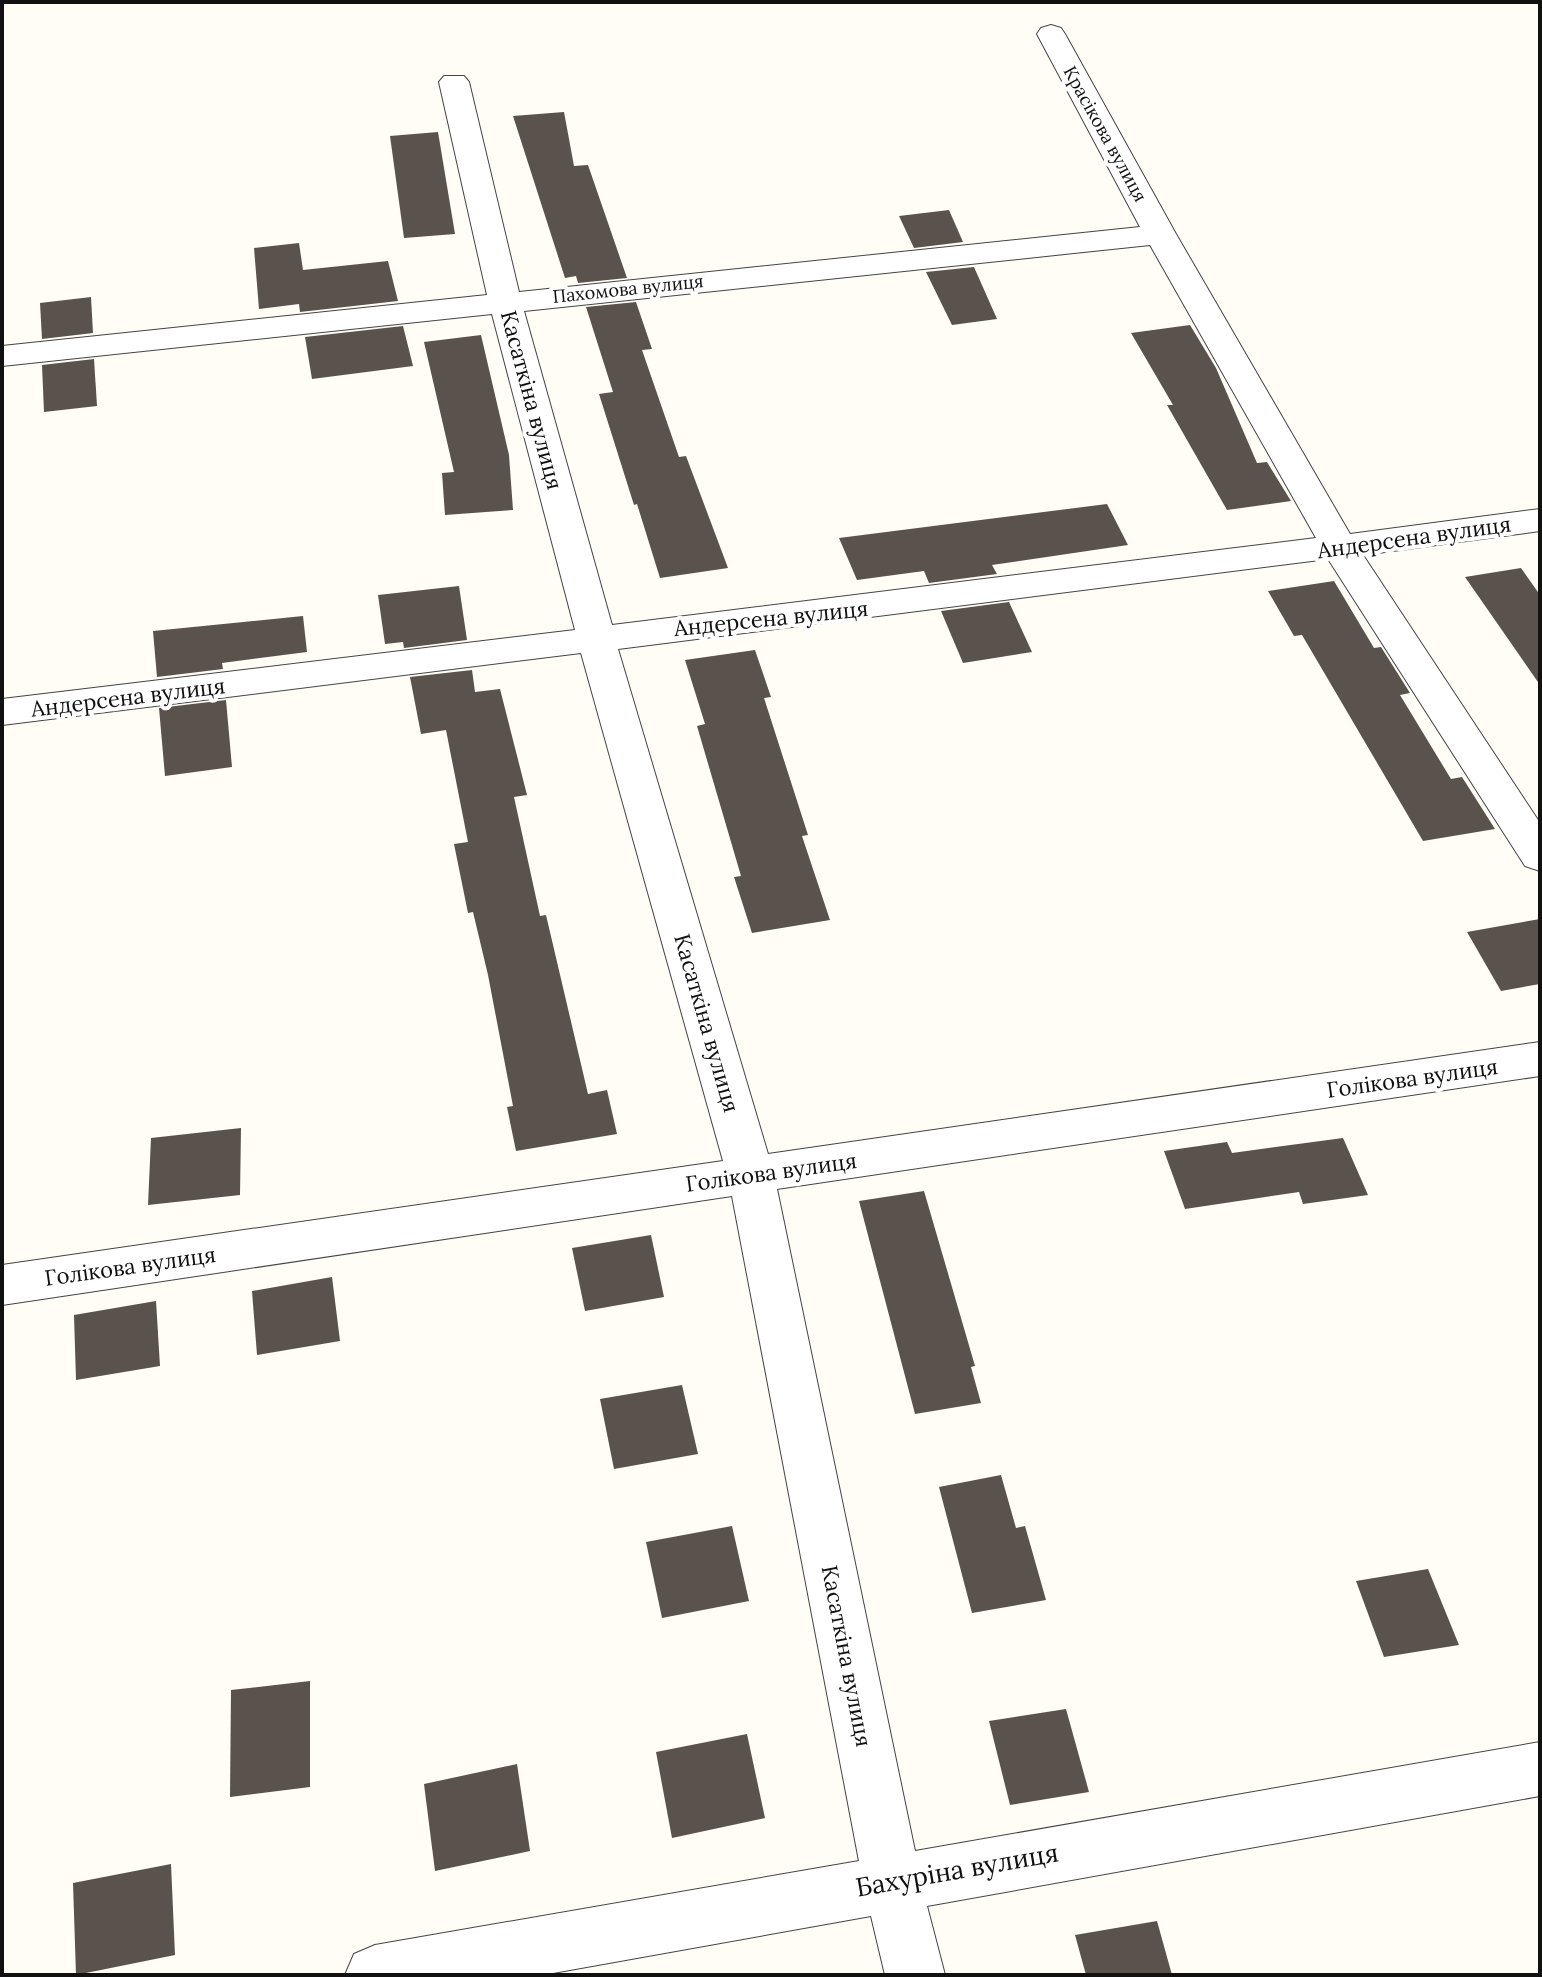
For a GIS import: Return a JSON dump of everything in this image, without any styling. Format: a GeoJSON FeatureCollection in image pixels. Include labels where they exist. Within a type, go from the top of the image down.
{"type":"FeatureCollection","features":[{"type":"Feature","properties":{"kind":"street","name":"Красікова вулиця"},"geometry":{"type":"LineString","coordinates":[[1051,34],[1160,234],[1339,547],[1540,856]]}},
{"type":"Feature","properties":{"kind":"street","name":"Касаткіна вулиця"},"geometry":{"type":"LineString","coordinates":[[454,82],[505,301],[596,638],[751,1175],[892,1882],[915,1975]]}},
{"type":"Feature","properties":{"kind":"street","name":"Пахомова вулиця"},"geometry":{"type":"LineString","coordinates":[[2,356],[1160,234]]}},
{"type":"Feature","properties":{"kind":"street","name":"Андерсена вулиця"},"geometry":{"type":"LineString","coordinates":[[2,712],[596,638],[1009,592],[1540,520]]}},
{"type":"Feature","properties":{"kind":"street","name":"Голікова вулиця"},"geometry":{"type":"LineString","coordinates":[[2,1285],[1540,1059]]}},
{"type":"Feature","properties":{"kind":"street","name":"Бахуріна вулиця"},"geometry":{"type":"LineString","coordinates":[[375,1975],[1540,1769]]}},
{"type":"Feature","properties":{"kind":"building"},"geometry":{"type":"Polygon","coordinates":[[[564,112],[574,166],[588,165],[627,278],[578,283],[576,276],[565,278],[513,116],[564,112]]]}},
{"type":"Feature","properties":{"kind":"building"},"geometry":{"type":"Polygon","coordinates":[[[438,132],[455,234],[404,238],[390,136],[438,132]]]}},
{"type":"Feature","properties":{"kind":"building"},"geometry":{"type":"Polygon","coordinates":[[[949,210],[963,242],[914,248],[899,216],[949,210]]]}},
{"type":"Feature","properties":{"kind":"building"},"geometry":{"type":"Polygon","coordinates":[[[299,243],[303,270],[388,261],[398,301],[300,312],[299,304],[259,309],[254,248],[299,243]]]}},
{"type":"Feature","properties":{"kind":"building"},"geometry":{"type":"Polygon","coordinates":[[[974,267],[997,319],[952,325],[926,272],[974,267]]]}},
{"type":"Feature","properties":{"kind":"building"},"geometry":{"type":"Polygon","coordinates":[[[91,297],[93,333],[42,339],[40,303],[91,297]]]}},
{"type":"Feature","properties":{"kind":"building"},"geometry":{"type":"Polygon","coordinates":[[[636,302],[652,349],[642,350],[679,457],[686,456],[728,568],[660,578],[637,504],[634,505],[599,394],[613,392],[586,307],[636,302]]]}},
{"type":"Feature","properties":{"kind":"building"},"geometry":{"type":"Polygon","coordinates":[[[1190,325],[1216,368],[1257,463],[1267,462],[1291,501],[1227,510],[1167,405],[1173,405],[1131,333],[1190,325]]]}},
{"type":"Feature","properties":{"kind":"building"},"geometry":{"type":"Polygon","coordinates":[[[403,326],[413,366],[312,379],[305,337],[403,326]]]}},
{"type":"Feature","properties":{"kind":"building"},"geometry":{"type":"Polygon","coordinates":[[[481,335],[509,455],[513,510],[445,515],[442,473],[454,472],[424,342],[481,335]]]}},
{"type":"Feature","properties":{"kind":"building"},"geometry":{"type":"Polygon","coordinates":[[[94,359],[97,406],[44,412],[42,365],[94,359]]]}},
{"type":"Feature","properties":{"kind":"building"},"geometry":{"type":"Polygon","coordinates":[[[1107,504],[1128,545],[992,565],[997,574],[929,583],[924,571],[857,580],[839,538],[1107,504]]]}},
{"type":"Feature","properties":{"kind":"building"},"geometry":{"type":"Polygon","coordinates":[[[1521,568],[1540,595],[1540,685],[1465,577],[1521,568]]]}},
{"type":"Feature","properties":{"kind":"building"},"geometry":{"type":"Polygon","coordinates":[[[1334,581],[1374,648],[1381,647],[1410,693],[1400,695],[1451,779],[1462,777],[1495,829],[1423,841],[1302,635],[1294,636],[1268,591],[1334,581]]]}},
{"type":"Feature","properties":{"kind":"building"},"geometry":{"type":"Polygon","coordinates":[[[459,586],[467,640],[404,648],[403,642],[385,644],[378,595],[459,586]]]}},
{"type":"Feature","properties":{"kind":"building"},"geometry":{"type":"Polygon","coordinates":[[[1009,602],[1032,652],[963,663],[941,611],[1009,602]]]}},
{"type":"Feature","properties":{"kind":"building"},"geometry":{"type":"Polygon","coordinates":[[[303,616],[307,652],[222,663],[223,669],[157,677],[153,631],[303,616]]]}},
{"type":"Feature","properties":{"kind":"building"},"geometry":{"type":"Polygon","coordinates":[[[755,650],[771,697],[764,698],[808,835],[802,836],[830,920],[752,933],[734,877],[741,876],[697,726],[705,724],[685,660],[755,650]]]}},
{"type":"Feature","properties":{"kind":"building"},"geometry":{"type":"Polygon","coordinates":[[[472,670],[475,692],[500,689],[527,795],[514,797],[540,916],[546,915],[588,1094],[607,1090],[617,1134],[516,1151],[507,1107],[513,1106],[488,975],[473,912],[468,913],[454,844],[468,842],[446,730],[421,734],[410,677],[472,670]]]}},
{"type":"Feature","properties":{"kind":"building"},"geometry":{"type":"Polygon","coordinates":[[[226,700],[232,767],[165,776],[159,708],[226,700]]]}},
{"type":"Feature","properties":{"kind":"building"},"geometry":{"type":"Polygon","coordinates":[[[1540,919],[1540,984],[1501,991],[1467,932],[1540,919]]]}},
{"type":"Feature","properties":{"kind":"building"},"geometry":{"type":"Polygon","coordinates":[[[241,1128],[240,1195],[148,1205],[151,1138],[241,1128]]]}},
{"type":"Feature","properties":{"kind":"building"},"geometry":{"type":"Polygon","coordinates":[[[1343,1138],[1368,1195],[1303,1204],[1299,1192],[1185,1209],[1164,1151],[1227,1142],[1232,1153],[1343,1138]]]}},
{"type":"Feature","properties":{"kind":"building"},"geometry":{"type":"Polygon","coordinates":[[[924,1191],[975,1366],[971,1367],[981,1403],[915,1414],[859,1201],[924,1191]]]}},
{"type":"Feature","properties":{"kind":"building"},"geometry":{"type":"Polygon","coordinates":[[[651,1235],[664,1297],[585,1311],[572,1248],[651,1235]]]}},
{"type":"Feature","properties":{"kind":"building"},"geometry":{"type":"Polygon","coordinates":[[[332,1277],[340,1341],[257,1355],[252,1291],[332,1277]]]}},
{"type":"Feature","properties":{"kind":"building"},"geometry":{"type":"Polygon","coordinates":[[[156,1301],[160,1366],[76,1380],[74,1315],[156,1301]]]}},
{"type":"Feature","properties":{"kind":"building"},"geometry":{"type":"Polygon","coordinates":[[[682,1385],[698,1454],[614,1469],[600,1399],[682,1385]]]}},
{"type":"Feature","properties":{"kind":"building"},"geometry":{"type":"Polygon","coordinates":[[[1001,1475],[1016,1528],[1025,1526],[1046,1600],[972,1613],[939,1487],[1001,1475]]]}},
{"type":"Feature","properties":{"kind":"building"},"geometry":{"type":"Polygon","coordinates":[[[732,1526],[749,1601],[662,1618],[646,1542],[732,1526]]]}},
{"type":"Feature","properties":{"kind":"building"},"geometry":{"type":"Polygon","coordinates":[[[1428,1569],[1459,1645],[1384,1657],[1356,1581],[1428,1569]]]}},
{"type":"Feature","properties":{"kind":"building"},"geometry":{"type":"Polygon","coordinates":[[[310,1681],[310,1787],[230,1797],[231,1690],[310,1681]]]}},
{"type":"Feature","properties":{"kind":"building"},"geometry":{"type":"Polygon","coordinates":[[[1066,1709],[1089,1792],[1010,1805],[989,1721],[1066,1709]]]}},
{"type":"Feature","properties":{"kind":"building"},"geometry":{"type":"Polygon","coordinates":[[[747,1734],[765,1818],[672,1838],[656,1752],[747,1734]]]}},
{"type":"Feature","properties":{"kind":"building"},"geometry":{"type":"Polygon","coordinates":[[[517,1764],[530,1851],[435,1871],[424,1784],[517,1764]]]}},
{"type":"Feature","properties":{"kind":"building"},"geometry":{"type":"Polygon","coordinates":[[[171,1864],[175,1955],[76,1975],[73,1883],[171,1864]]]}},
{"type":"Feature","properties":{"kind":"building"},"geometry":{"type":"Polygon","coordinates":[[[1157,1921],[1172,1975],[1086,1975],[1075,1935],[1157,1921]]]}}]}
